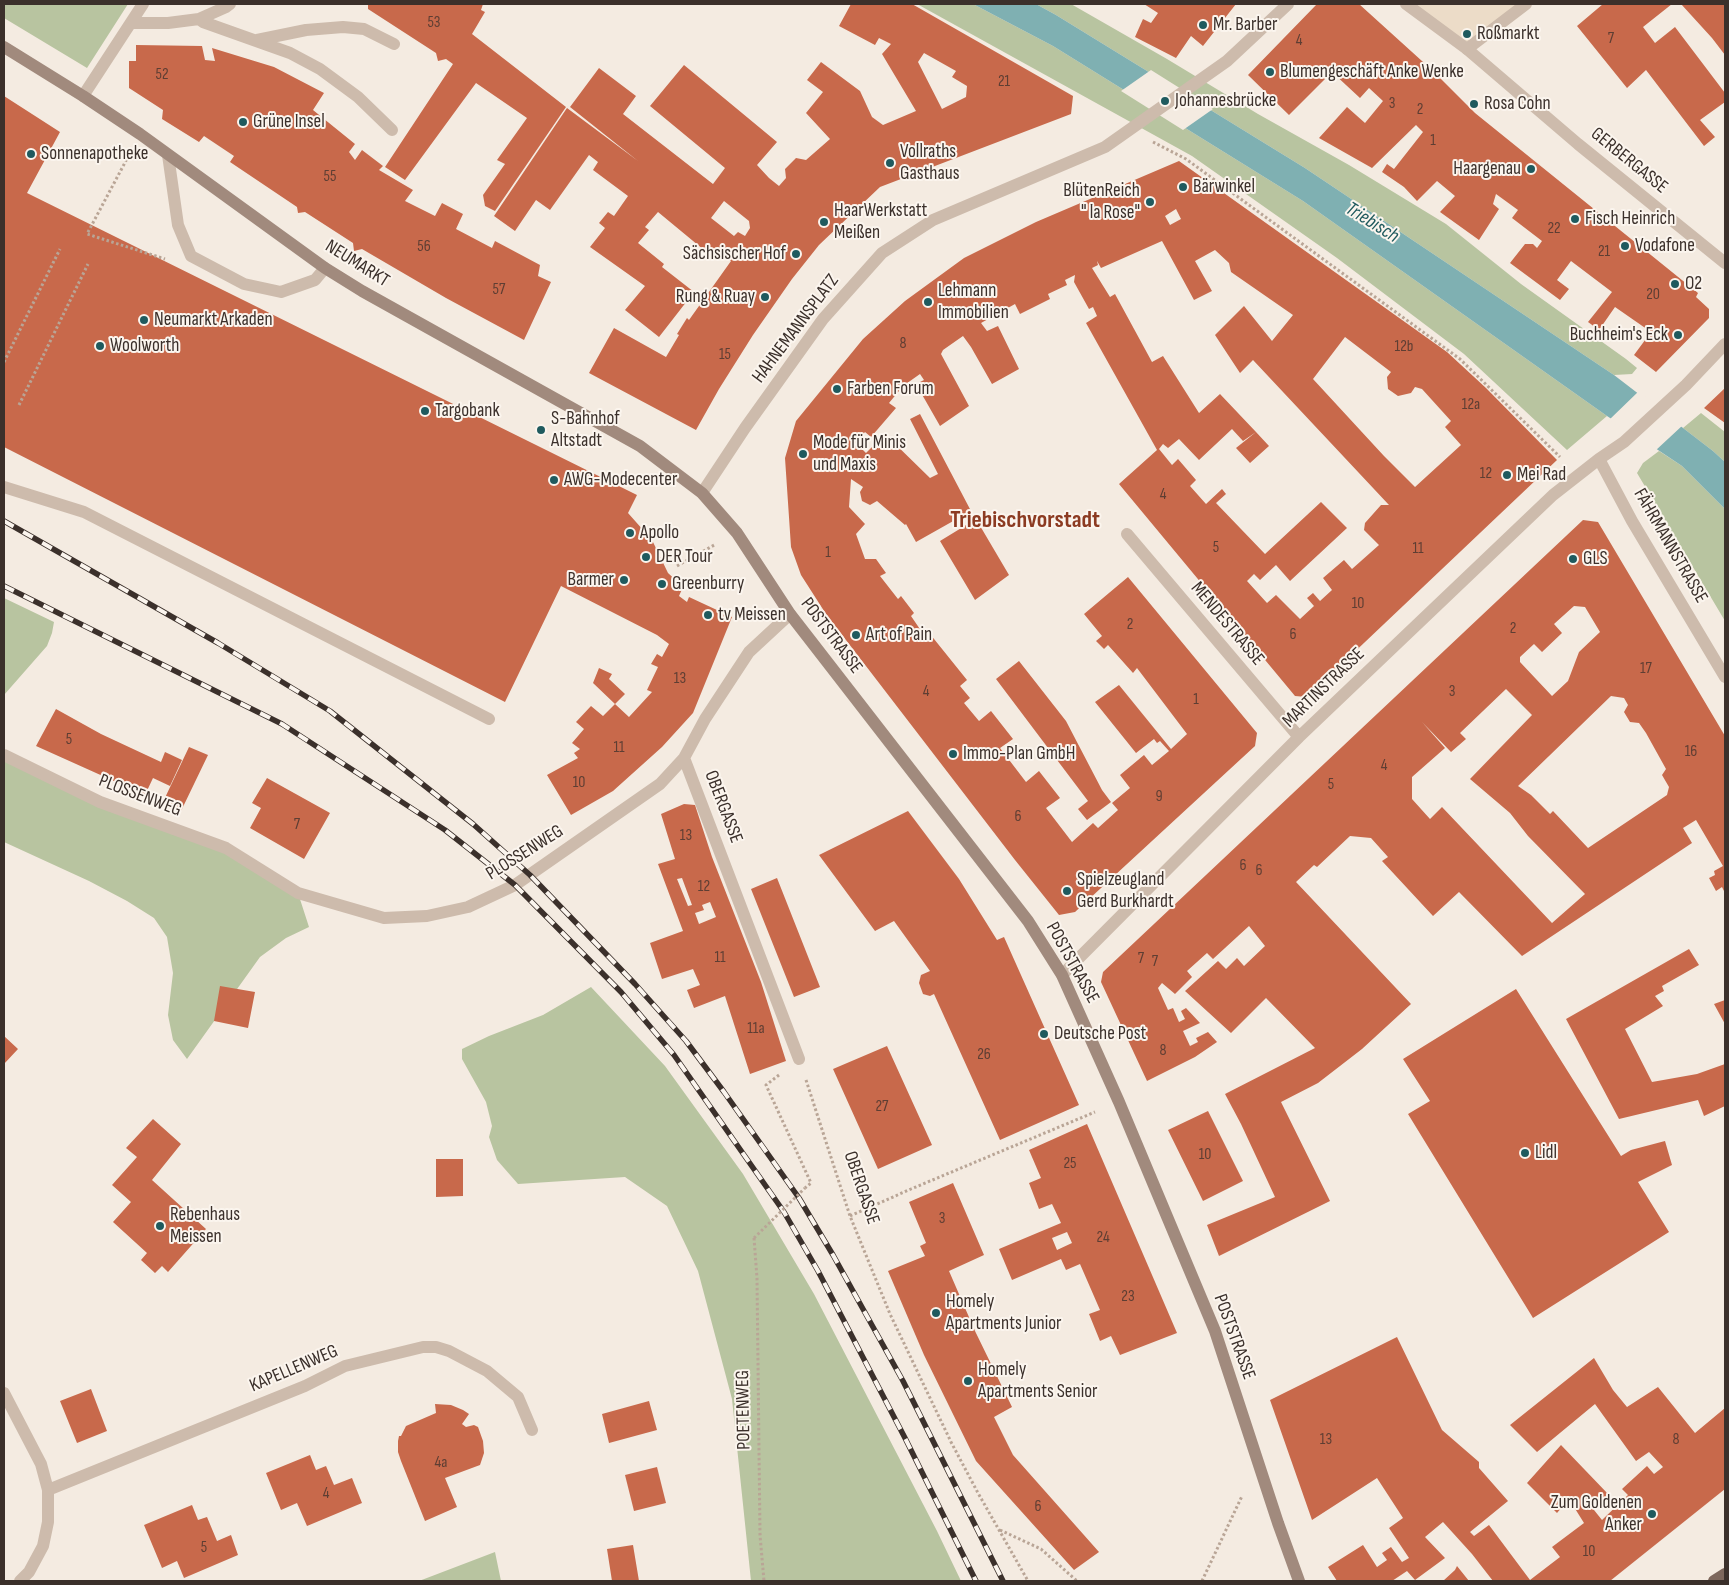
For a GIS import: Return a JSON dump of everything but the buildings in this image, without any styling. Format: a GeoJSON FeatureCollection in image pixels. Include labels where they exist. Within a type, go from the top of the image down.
{"type":"FeatureCollection","features":[{"type":"Feature","properties":{"kind":"main road","name":"NEUMARKT"},"geometry":{"type":"LineString","coordinates":[[4,46],[140,134],[325,268],[362,291],[640,446],[702,493]]}},
{"type":"Feature","properties":{"kind":"main road","name":"POSTSTRASSE"},"geometry":{"type":"LineString","coordinates":[[702,493],[737,533],[790,614],[1028,921],[1062,975],[1119,1102],[1215,1331],[1257,1462],[1299,1581]]}},
{"type":"Feature","properties":{"kind":"main road"},"geometry":{"type":"LineString","coordinates":[[1714,1581],[1725,1574]]}},
{"type":"Feature","properties":{"kind":"street"},"geometry":{"type":"LineString","coordinates":[[83,96],[143,4]]}},
{"type":"Feature","properties":{"kind":"street"},"geometry":{"type":"LineString","coordinates":[[131,23],[168,23],[199,19],[230,4]]}},
{"type":"Feature","properties":{"kind":"street"},"geometry":{"type":"LineString","coordinates":[[1133,127],[1227,61],[1288,4]]}},
{"type":"Feature","properties":{"kind":"street"},"geometry":{"type":"LineString","coordinates":[[1406,4],[1467,49],[1526,4]]}},
{"type":"Feature","properties":{"kind":"street"},"geometry":{"type":"LineString","coordinates":[[199,19],[290,53],[320,69],[358,97],[392,130]]}},
{"type":"Feature","properties":{"kind":"street"},"geometry":{"type":"LineString","coordinates":[[257,40],[306,30],[343,27],[364,29],[394,44]]}},
{"type":"Feature","properties":{"kind":"street","name":"GERBERGASSE"},"geometry":{"type":"LineString","coordinates":[[1467,49],[1510,87],[1725,263]]}},
{"type":"Feature","properties":{"kind":"street","name":"HAHNEMANNSPLATZ"},"geometry":{"type":"LineString","coordinates":[[702,493],[823,319],[882,253],[933,220],[1105,147],[1133,127]]}},
{"type":"Feature","properties":{"kind":"street"},"geometry":{"type":"LineString","coordinates":[[168,154],[178,225],[191,256],[244,284],[281,292],[315,280],[325,268]]}},
{"type":"Feature","properties":{"kind":"street","name":"MARTINSTRASSE"},"geometry":{"type":"LineString","coordinates":[[1062,975],[1299,737],[1553,495],[1624,442],[1686,385],[1725,344]]}},
{"type":"Feature","properties":{"kind":"street","name":"FÄHRMANNSTRASSE"},"geometry":{"type":"LineString","coordinates":[[1599,459],[1632,520],[1725,677]]}},
{"type":"Feature","properties":{"kind":"street"},"geometry":{"type":"LineString","coordinates":[[4,487],[84,512],[489,719]]}},
{"type":"Feature","properties":{"kind":"street","name":"MENDESTRASSE"},"geometry":{"type":"LineString","coordinates":[[1127,534],[1299,737]]}},
{"type":"Feature","properties":{"kind":"street","name":"PLOSSENWEG"},"geometry":{"type":"LineString","coordinates":[[4,754],[100,802],[226,848],[298,893],[384,918],[426,916],[468,907],[515,885],[660,784],[684,758],[705,719],[749,652],[790,614]]}},
{"type":"Feature","properties":{"kind":"street","name":"OBERGASSE"},"geometry":{"type":"LineString","coordinates":[[684,758],[799,1059]]}},
{"type":"Feature","properties":{"kind":"street","name":"KAPELLENWEG"},"geometry":{"type":"LineString","coordinates":[[48,1490],[305,1386],[345,1366],[423,1347],[443,1349],[487,1371],[518,1397],[532,1430]]}},
{"type":"Feature","properties":{"kind":"street"},"geometry":{"type":"LineString","coordinates":[[4,1393],[41,1464],[48,1490],[48,1522],[43,1546],[29,1572],[20,1581]]}},
{"type":"Feature","properties":{"kind":"path"},"geometry":{"type":"LineString","coordinates":[[1133,127],[1153,142],[1186,158],[1460,358],[1578,475]]}},
{"type":"Feature","properties":{"kind":"path"},"geometry":{"type":"LineString","coordinates":[[87,234],[140,134]]}},
{"type":"Feature","properties":{"kind":"path"},"geometry":{"type":"LineString","coordinates":[[4,362],[60,250]]}},
{"type":"Feature","properties":{"kind":"path"},"geometry":{"type":"LineString","coordinates":[[18,405],[88,264]]}},
{"type":"Feature","properties":{"kind":"path"},"geometry":{"type":"LineString","coordinates":[[677,566],[737,533]]}},
{"type":"Feature","properties":{"kind":"path","name":"OBERGASSE"},"geometry":{"type":"LineString","coordinates":[[799,1059],[850,1216],[890,1314],[973,1484],[1028,1581]]}},
{"type":"Feature","properties":{"kind":"path","name":"POETENWEG"},"geometry":{"type":"LineString","coordinates":[[764,1581],[760,1535],[757,1278],[754,1238],[811,1183],[766,1085]]}},
{"type":"Feature","properties":{"kind":"path"},"geometry":{"type":"LineString","coordinates":[[850,1216],[1119,1102]]}},
{"type":"Feature","properties":{"kind":"path"},"geometry":{"type":"LineString","coordinates":[[1202,1581],[1257,1462]]}},
{"type":"Feature","properties":{"kind":"path"},"geometry":{"type":"LineString","coordinates":[[1000,1530],[1041,1549],[1076,1581]]}},
{"type":"Feature","properties":{"kind":"green space"},"geometry":{"type":"Polygon","coordinates":[[[4,4],[128,4],[87,68],[4,18],[4,4]]]}},
{"type":"Feature","properties":{"kind":"green space"},"geometry":{"type":"Polygon","coordinates":[[[917,4],[973,4],[1053,46],[1303,201],[1607,416],[1567,450],[1464,354],[1337,258],[1192,156],[917,4]]]}},
{"type":"Feature","properties":{"kind":"green space"},"geometry":{"type":"Polygon","coordinates":[[[1036,4],[1071,4],[1349,165],[1446,224],[1521,284],[1637,368],[1632,374],[1614,375],[1305,168],[1036,4]]]}},
{"type":"Feature","properties":{"kind":"green space"},"geometry":{"type":"Polygon","coordinates":[[[1701,413],[1725,432],[1725,462],[1683,428],[1701,413]]]}},
{"type":"Feature","properties":{"kind":"green space"},"geometry":{"type":"Polygon","coordinates":[[[1659,451],[1682,466],[1725,509],[1725,621],[1637,473],[1643,463],[1659,451]]]}},
{"type":"Feature","properties":{"kind":"green space"},"geometry":{"type":"Polygon","coordinates":[[[4,598],[54,622],[47,646],[4,695],[4,598]]]}},
{"type":"Feature","properties":{"kind":"green space"},"geometry":{"type":"Polygon","coordinates":[[[4,754],[100,802],[226,848],[298,893],[309,927],[286,938],[260,957],[187,1059],[173,1040],[168,1015],[173,973],[167,937],[154,918],[127,901],[89,881],[4,842],[4,754]]]}},
{"type":"Feature","properties":{"kind":"green space"},"geometry":{"type":"Polygon","coordinates":[[[591,987],[665,1066],[743,1174],[814,1294],[961,1581],[751,1581],[732,1399],[698,1271],[667,1206],[625,1177],[518,1184],[497,1160],[489,1137],[492,1126],[486,1102],[462,1059],[462,1049],[489,1036],[543,1015],[591,987]]]}},
{"type":"Feature","properties":{"kind":"green space"},"geometry":{"type":"Polygon","coordinates":[[[495,1552],[501,1581],[419,1581],[495,1552]]]}},
{"type":"Feature","properties":{"kind":"shaded area","name":"Roßmarkt"},"geometry":{"type":"Polygon","coordinates":[[[1406,4],[1526,4],[1467,49],[1406,4]]]}},
{"type":"Feature","properties":{"kind":"water","name":"Triebisch"},"geometry":{"type":"Polygon","coordinates":[[[973,4],[1036,4],[1056,15],[1305,168],[1614,375],[1725,462],[1725,509],[1682,466],[1607,416],[1303,201],[1053,46],[973,4]]]}},
{"type":"Feature","properties":{"kind":"pier"},"geometry":{"type":"Polygon","coordinates":[[[1151,70],[1213,109],[1183,130],[1121,91],[1151,70]]]}},
{"type":"Feature","properties":{"kind":"pier"},"geometry":{"type":"Polygon","coordinates":[[[1639,391],[1683,425],[1655,451],[1609,420],[1639,391]]]}},
{"type":"Feature","properties":{"kind":"railway"},"geometry":{"type":"LineString","coordinates":[[4,521],[218,643],[330,711],[473,824],[530,875],[635,984],[686,1041],[799,1198],[903,1381],[1003,1581]]}},
{"type":"Feature","properties":{"kind":"railway"},"geometry":{"type":"LineString","coordinates":[[4,586],[282,724],[445,830],[515,885],[621,992],[674,1055],[784,1212],[818,1271],[905,1438],[976,1581]]}},
{"type":"Feature","properties":{"kind":"place","name":"Mr. Barber"},"geometry":{"type":"Point","coordinates":[1203,25]}},
{"type":"Feature","properties":{"kind":"place","name":"Roßmarkt"},"geometry":{"type":"Point","coordinates":[1467,34]}},
{"type":"Feature","properties":{"kind":"place","name":"Blumengeschäft Anke Wenke"},"geometry":{"type":"Point","coordinates":[1270,72]}},
{"type":"Feature","properties":{"kind":"place","name":"Johannesbrücke"},"geometry":{"type":"Point","coordinates":[1165,101]}},
{"type":"Feature","properties":{"kind":"place","name":"Rosa Cohn"},"geometry":{"type":"Point","coordinates":[1474,104]}},
{"type":"Feature","properties":{"kind":"place","name":"Grüne Insel"},"geometry":{"type":"Point","coordinates":[243,122]}},
{"type":"Feature","properties":{"kind":"place","name":"Sonnenapotheke"},"geometry":{"type":"Point","coordinates":[31,154]}},
{"type":"Feature","properties":{"kind":"place","name":"Vollraths Gasthaus"},"geometry":{"type":"Point","coordinates":[890,163]}},
{"type":"Feature","properties":{"kind":"place","name":"Haargenau"},"geometry":{"type":"Point","coordinates":[1531,169]}},
{"type":"Feature","properties":{"kind":"place","name":"Bärwinkel"},"geometry":{"type":"Point","coordinates":[1183,187]}},
{"type":"Feature","properties":{"kind":"place","name":"BlütenReich \" la Rose\""},"geometry":{"type":"Point","coordinates":[1150,202]}},
{"type":"Feature","properties":{"kind":"place","name":"Fisch Heinrich"},"geometry":{"type":"Point","coordinates":[1575,219]}},
{"type":"Feature","properties":{"kind":"place","name":"HaarWerkstatt Meißen"},"geometry":{"type":"Point","coordinates":[824,222]}},
{"type":"Feature","properties":{"kind":"place","name":"Vodafone"},"geometry":{"type":"Point","coordinates":[1625,246]}},
{"type":"Feature","properties":{"kind":"place","name":"Sächsischer Hof"},"geometry":{"type":"Point","coordinates":[796,254]}},
{"type":"Feature","properties":{"kind":"place","name":"O2"},"geometry":{"type":"Point","coordinates":[1675,284]}},
{"type":"Feature","properties":{"kind":"place","name":"Rung & Ruay"},"geometry":{"type":"Point","coordinates":[765,297]}},
{"type":"Feature","properties":{"kind":"place","name":"Lehmann Immobilien"},"geometry":{"type":"Point","coordinates":[928,302]}},
{"type":"Feature","properties":{"kind":"place","name":"Neumarkt Arkaden"},"geometry":{"type":"Point","coordinates":[144,320]}},
{"type":"Feature","properties":{"kind":"place","name":"Buchheim's Eck"},"geometry":{"type":"Point","coordinates":[1678,335]}},
{"type":"Feature","properties":{"kind":"place","name":"Woolworth"},"geometry":{"type":"Point","coordinates":[100,346]}},
{"type":"Feature","properties":{"kind":"place","name":"Farben Forum"},"geometry":{"type":"Point","coordinates":[837,389]}},
{"type":"Feature","properties":{"kind":"place","name":"Targobank"},"geometry":{"type":"Point","coordinates":[425,411]}},
{"type":"Feature","properties":{"kind":"place","name":"S-Bahnhof Altstadt"},"geometry":{"type":"Point","coordinates":[541,430]}},
{"type":"Feature","properties":{"kind":"place","name":"Mode für Minis und Maxis"},"geometry":{"type":"Point","coordinates":[803,454]}},
{"type":"Feature","properties":{"kind":"place","name":"Mei Rad"},"geometry":{"type":"Point","coordinates":[1507,475]}},
{"type":"Feature","properties":{"kind":"place","name":"AWG-Modecenter"},"geometry":{"type":"Point","coordinates":[554,480]}},
{"type":"Feature","properties":{"kind":"place","name":"Apollo"},"geometry":{"type":"Point","coordinates":[630,533]}},
{"type":"Feature","properties":{"kind":"place","name":"DER Tour"},"geometry":{"type":"Point","coordinates":[646,557]}},
{"type":"Feature","properties":{"kind":"place","name":"GLS"},"geometry":{"type":"Point","coordinates":[1573,559]}},
{"type":"Feature","properties":{"kind":"place","name":"Barmer"},"geometry":{"type":"Point","coordinates":[624,580]}},
{"type":"Feature","properties":{"kind":"place","name":"Greenburry"},"geometry":{"type":"Point","coordinates":[662,584]}},
{"type":"Feature","properties":{"kind":"place","name":"tv Meissen"},"geometry":{"type":"Point","coordinates":[708,615]}},
{"type":"Feature","properties":{"kind":"place","name":"Art of Pain"},"geometry":{"type":"Point","coordinates":[856,635]}},
{"type":"Feature","properties":{"kind":"place","name":"Immo-Plan GmbH"},"geometry":{"type":"Point","coordinates":[953,754]}},
{"type":"Feature","properties":{"kind":"place","name":"Spielzeugland Gerd Burkhardt"},"geometry":{"type":"Point","coordinates":[1067,891]}},
{"type":"Feature","properties":{"kind":"place","name":"Deutsche Post"},"geometry":{"type":"Point","coordinates":[1044,1034]}},
{"type":"Feature","properties":{"kind":"place","name":"Lidl"},"geometry":{"type":"Point","coordinates":[1525,1153]}},
{"type":"Feature","properties":{"kind":"place","name":"Rebenhaus Meissen"},"geometry":{"type":"Point","coordinates":[160,1226]}},
{"type":"Feature","properties":{"kind":"place","name":"Homely Apartments Junior"},"geometry":{"type":"Point","coordinates":[936,1313]}},
{"type":"Feature","properties":{"kind":"place","name":"Homely Apartments Senior"},"geometry":{"type":"Point","coordinates":[968,1381]}},
{"type":"Feature","properties":{"kind":"place","name":"Zum Goldenen Anker"},"geometry":{"type":"Point","coordinates":[1652,1514]}},
{"type":"Feature","properties":{"kind":"district","name":"Triebischvorstadt"},"geometry":{"type":"Point","coordinates":[1025,521]}}]}
